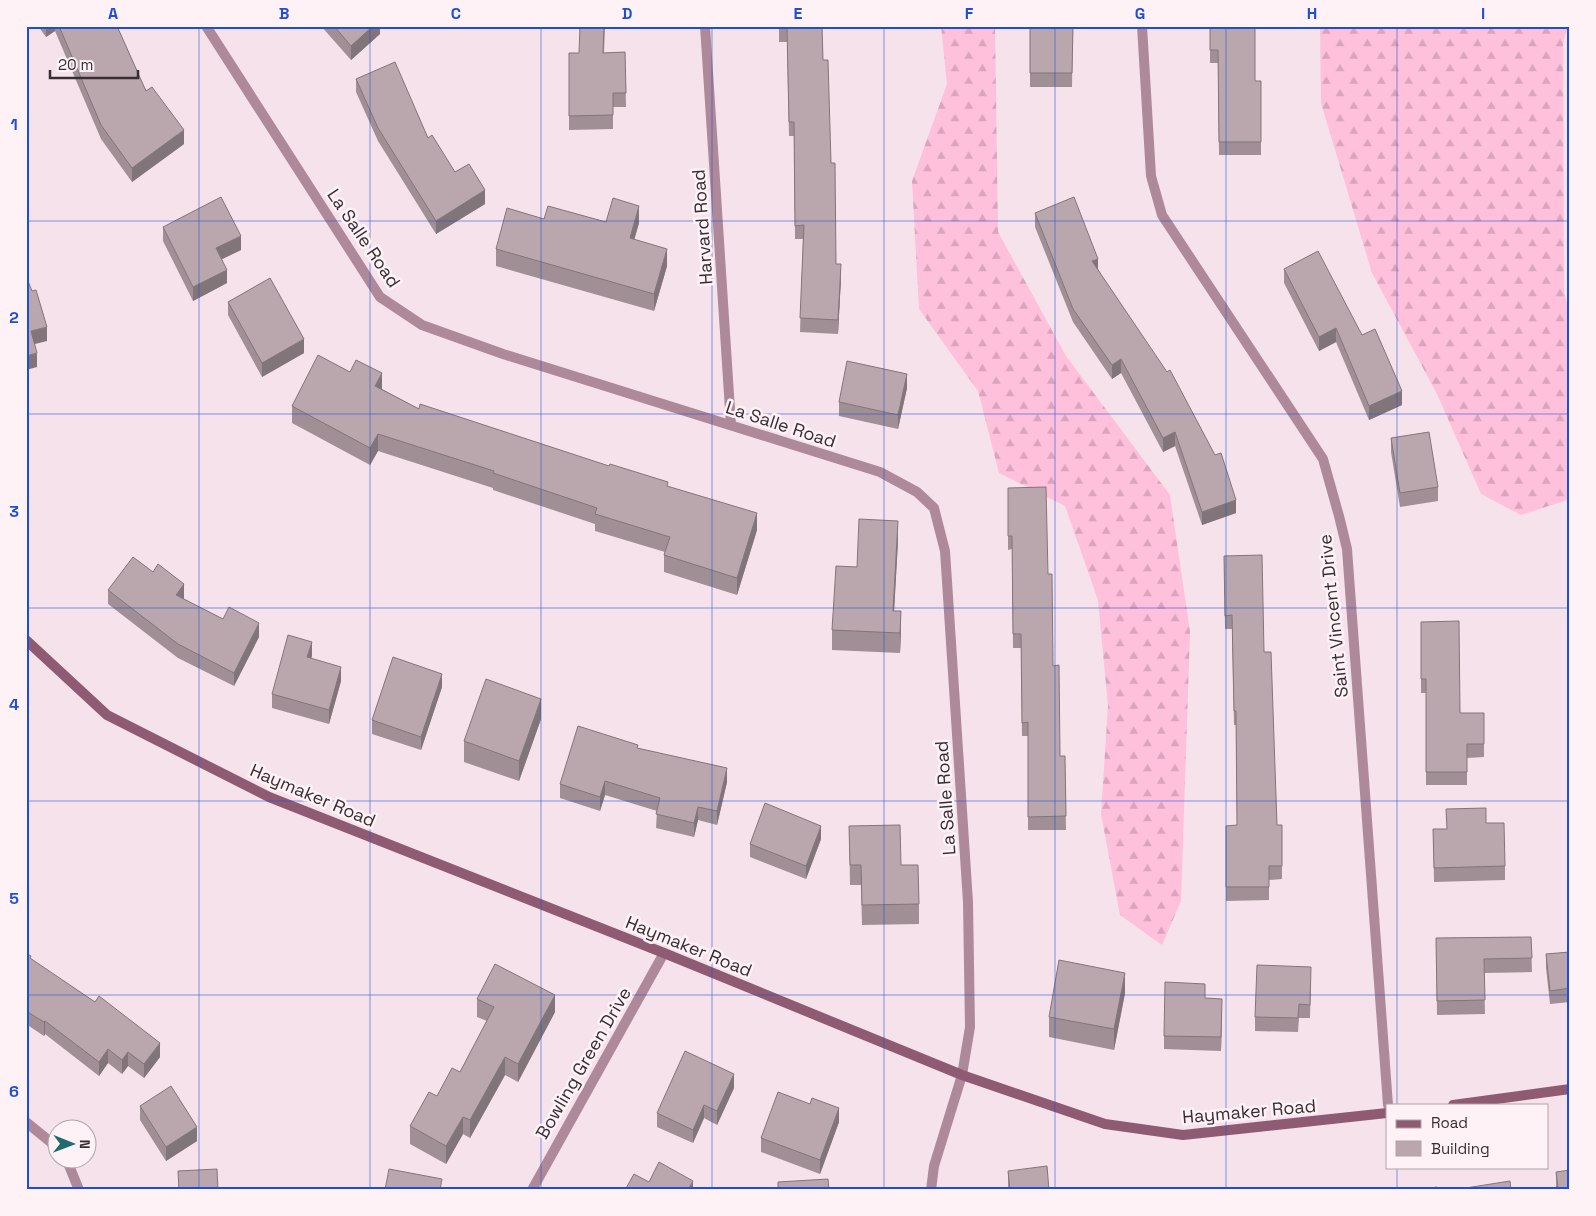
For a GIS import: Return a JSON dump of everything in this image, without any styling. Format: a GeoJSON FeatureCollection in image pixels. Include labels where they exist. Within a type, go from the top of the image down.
{"type":"FeatureCollection","features":[{"type":"Feature","properties":{"kind":"main road","name":"Haymaker Road"},"geometry":{"type":"LineString","coordinates":[[26,640],[107,715],[269,796],[664,953],[962,1075],[1106,1124],[1183,1135],[1386,1114]]}},
{"type":"Feature","properties":{"kind":"main road"},"geometry":{"type":"LineString","coordinates":[[1460,1104],[1570,1089]]}},
{"type":"Feature","properties":{"kind":"street","name":"La Salle Road"},"geometry":{"type":"LineString","coordinates":[[206,26],[380,297],[422,326],[503,354],[880,472],[917,492],[934,508],[945,551],[968,902],[970,1027],[962,1075],[934,1166],[931,1190]]}},
{"type":"Feature","properties":{"kind":"street","name":"Harvard Road"},"geometry":{"type":"LineString","coordinates":[[705,26],[731,425]]}},
{"type":"Feature","properties":{"kind":"street","name":"Saint Vincent Drive"},"geometry":{"type":"LineString","coordinates":[[1142,26],[1151,176],[1162,215],[1323,459],[1347,550],[1388,1104]]}},
{"type":"Feature","properties":{"kind":"street","name":"Bowling Green Drive"},"geometry":{"type":"LineString","coordinates":[[532,1190],[664,953]]}},
{"type":"Feature","properties":{"kind":"street"},"geometry":{"type":"LineString","coordinates":[[26,1122],[48,1140]]}},
{"type":"Feature","properties":{"kind":"street"},"geometry":{"type":"LineString","coordinates":[[70,1168],[79,1190]]}},
{"type":"Feature","properties":{"kind":"green space"},"geometry":{"type":"Polygon","coordinates":[[[941,26],[995,26],[998,232],[1066,356],[1170,495],[1190,632],[1181,901],[1162,945],[1120,915],[1101,814],[1108,706],[1098,600],[1065,506],[999,473],[978,391],[919,309],[912,181],[947,84],[941,26]]]}},
{"type":"Feature","properties":{"kind":"green space"},"geometry":{"type":"Polygon","coordinates":[[[1320,26],[1568,26],[1563,43],[1564,292],[1570,315],[1570,499],[1521,515],[1481,494],[1437,394],[1372,273],[1321,103],[1320,26]]]}},
{"type":"Feature","properties":{"kind":"building"},"geometry":{"type":"Polygon","coordinates":[[[59,26],[117,26],[146,91],[152,87],[184,130],[132,168],[101,125],[59,26]]]}},
{"type":"Feature","properties":{"kind":"building"},"geometry":{"type":"Polygon","coordinates":[[[334,26],[373,26],[351,46],[334,26]]]}},
{"type":"Feature","properties":{"kind":"building"},"geometry":{"type":"Polygon","coordinates":[[[580,26],[604,26],[603,53],[625,52],[626,93],[613,93],[613,115],[569,116],[569,53],[579,53],[580,26]]]}},
{"type":"Feature","properties":{"kind":"building"},"geometry":{"type":"Polygon","coordinates":[[[779,26],[822,26],[823,60],[828,60],[831,163],[835,163],[836,264],[841,264],[838,320],[800,318],[804,225],[795,226],[794,122],[789,122],[787,28],[779,28],[779,26]]]}},
{"type":"Feature","properties":{"kind":"building"},"geometry":{"type":"Polygon","coordinates":[[[1030,26],[1073,26],[1072,73],[1030,73],[1030,26]]]}},
{"type":"Feature","properties":{"kind":"building"},"geometry":{"type":"Polygon","coordinates":[[[1210,26],[1255,26],[1255,81],[1261,81],[1261,142],[1219,142],[1218,50],[1210,50],[1210,26]]]}},
{"type":"Feature","properties":{"kind":"building"},"geometry":{"type":"Polygon","coordinates":[[[395,62],[428,138],[432,135],[455,172],[469,164],[485,190],[436,221],[378,128],[356,79],[395,62]]]}},
{"type":"Feature","properties":{"kind":"building"},"geometry":{"type":"Polygon","coordinates":[[[221,197],[241,236],[216,248],[227,270],[193,287],[163,227],[221,197]]]}},
{"type":"Feature","properties":{"kind":"building"},"geometry":{"type":"Polygon","coordinates":[[[1074,197],[1098,259],[1092,261],[1167,372],[1170,370],[1215,455],[1221,453],[1236,500],[1202,512],[1175,432],[1163,438],[1121,359],[1112,365],[1073,309],[1035,213],[1074,197]]]}},
{"type":"Feature","properties":{"kind":"building"},"geometry":{"type":"Polygon","coordinates":[[[613,198],[639,206],[630,238],[667,249],[654,294],[496,249],[507,208],[544,219],[548,206],[606,222],[613,198]]]}},
{"type":"Feature","properties":{"kind":"building"},"geometry":{"type":"Polygon","coordinates":[[[1318,251],[1362,335],[1375,329],[1402,391],[1369,406],[1336,328],[1319,337],[1284,269],[1318,251]]]}},
{"type":"Feature","properties":{"kind":"building"},"geometry":{"type":"Polygon","coordinates":[[[26,276],[32,291],[36,290],[47,327],[31,331],[37,353],[26,356],[26,276]]]}},
{"type":"Feature","properties":{"kind":"building"},"geometry":{"type":"Polygon","coordinates":[[[270,278],[304,339],[262,363],[228,302],[270,278]]]}},
{"type":"Feature","properties":{"kind":"building"},"geometry":{"type":"Polygon","coordinates":[[[318,355],[350,372],[356,360],[382,373],[375,386],[419,409],[420,404],[609,466],[610,464],[668,482],[667,486],[757,513],[737,578],[664,555],[670,537],[595,514],[597,508],[493,473],[494,471],[378,434],[370,448],[292,406],[318,355]]]}},
{"type":"Feature","properties":{"kind":"building"},"geometry":{"type":"Polygon","coordinates":[[[847,361],[907,374],[898,415],[839,402],[847,361]]]}},
{"type":"Feature","properties":{"kind":"building"},"geometry":{"type":"Polygon","coordinates":[[[1429,432],[1438,487],[1400,493],[1391,438],[1429,432]]]}},
{"type":"Feature","properties":{"kind":"building"},"geometry":{"type":"Polygon","coordinates":[[[1046,487],[1048,574],[1052,574],[1053,666],[1059,665],[1060,756],[1065,756],[1066,816],[1028,817],[1028,722],[1022,723],[1021,634],[1013,634],[1012,536],[1008,536],[1008,488],[1046,487]]]}},
{"type":"Feature","properties":{"kind":"building"},"geometry":{"type":"Polygon","coordinates":[[[859,519],[898,521],[893,611],[901,611],[900,633],[832,630],[836,566],[857,567],[859,519]]]}},
{"type":"Feature","properties":{"kind":"building"},"geometry":{"type":"Polygon","coordinates":[[[1262,555],[1264,652],[1271,652],[1277,825],[1282,825],[1282,866],[1269,866],[1269,887],[1226,887],[1226,826],[1237,825],[1236,711],[1234,711],[1232,615],[1225,616],[1224,556],[1262,555]]]}},
{"type":"Feature","properties":{"kind":"building"},"geometry":{"type":"Polygon","coordinates":[[[133,557],[153,572],[158,564],[184,584],[176,595],[223,619],[229,607],[259,623],[234,673],[178,644],[108,590],[133,557]]]}},
{"type":"Feature","properties":{"kind":"building"},"geometry":{"type":"Polygon","coordinates":[[[1459,621],[1460,713],[1484,713],[1484,744],[1467,744],[1467,772],[1426,772],[1426,679],[1421,679],[1421,622],[1459,621]]]}},
{"type":"Feature","properties":{"kind":"building"},"geometry":{"type":"Polygon","coordinates":[[[288,635],[312,642],[307,657],[341,667],[329,710],[272,694],[288,635]]]}},
{"type":"Feature","properties":{"kind":"building"},"geometry":{"type":"Polygon","coordinates":[[[393,657],[442,674],[421,737],[372,720],[393,657]]]}},
{"type":"Feature","properties":{"kind":"building"},"geometry":{"type":"Polygon","coordinates":[[[486,679],[541,699],[519,761],[464,741],[486,679]]]}},
{"type":"Feature","properties":{"kind":"building"},"geometry":{"type":"Polygon","coordinates":[[[578,726],[638,745],[637,748],[727,768],[717,811],[698,807],[694,823],[656,814],[660,798],[605,781],[600,797],[560,784],[578,726]]]}},
{"type":"Feature","properties":{"kind":"building"},"geometry":{"type":"Polygon","coordinates":[[[765,803],[821,826],[806,866],[750,844],[765,803]]]}},
{"type":"Feature","properties":{"kind":"building"},"geometry":{"type":"Polygon","coordinates":[[[1486,808],[1486,823],[1504,823],[1505,866],[1434,868],[1433,829],[1447,829],[1446,809],[1486,808]]]}},
{"type":"Feature","properties":{"kind":"building"},"geometry":{"type":"Polygon","coordinates":[[[900,825],[901,865],[918,865],[919,904],[862,905],[861,865],[850,865],[849,826],[900,825]]]}},
{"type":"Feature","properties":{"kind":"building"},"geometry":{"type":"Polygon","coordinates":[[[1531,937],[1532,958],[1484,959],[1485,1000],[1437,1001],[1436,938],[1531,937]]]}},
{"type":"Feature","properties":{"kind":"building"},"geometry":{"type":"Polygon","coordinates":[[[1570,952],[1570,988],[1550,991],[1546,954],[1570,952]]]}},
{"type":"Feature","properties":{"kind":"building"},"geometry":{"type":"Polygon","coordinates":[[[26,953],[31,956],[30,958],[95,1002],[99,996],[160,1043],[144,1064],[128,1052],[122,1060],[108,1049],[99,1062],[45,1021],[26,1011],[26,953]]]}},
{"type":"Feature","properties":{"kind":"building"},"geometry":{"type":"Polygon","coordinates":[[[1059,960],[1125,973],[1114,1029],[1049,1017],[1059,960]]]}},
{"type":"Feature","properties":{"kind":"building"},"geometry":{"type":"Polygon","coordinates":[[[495,964],[555,995],[518,1064],[505,1057],[470,1120],[463,1117],[446,1146],[410,1126],[429,1092],[437,1096],[452,1068],[460,1072],[494,1007],[477,999],[495,964]]]}},
{"type":"Feature","properties":{"kind":"building"},"geometry":{"type":"Polygon","coordinates":[[[1257,965],[1311,967],[1310,1005],[1299,1004],[1298,1018],[1255,1017],[1257,965]]]}},
{"type":"Feature","properties":{"kind":"building"},"geometry":{"type":"Polygon","coordinates":[[[1165,982],[1205,984],[1205,998],[1222,999],[1221,1037],[1164,1036],[1165,982]]]}},
{"type":"Feature","properties":{"kind":"building"},"geometry":{"type":"Polygon","coordinates":[[[685,1051],[734,1074],[717,1111],[704,1105],[693,1130],[657,1113],[685,1051]]]}},
{"type":"Feature","properties":{"kind":"building"},"geometry":{"type":"Polygon","coordinates":[[[171,1086],[197,1127],[166,1147],[140,1106],[171,1086]]]}},
{"type":"Feature","properties":{"kind":"building"},"geometry":{"type":"Polygon","coordinates":[[[778,1092],[810,1104],[812,1098],[839,1108],[820,1160],[761,1138],[778,1092]]]}},
{"type":"Feature","properties":{"kind":"building"},"geometry":{"type":"Polygon","coordinates":[[[659,1162],[693,1181],[688,1190],[625,1190],[634,1174],[649,1182],[659,1162]]]}},
{"type":"Feature","properties":{"kind":"building"},"geometry":{"type":"Polygon","coordinates":[[[1047,1166],[1049,1190],[1010,1190],[1008,1171],[1047,1166]]]}},
{"type":"Feature","properties":{"kind":"building"},"geometry":{"type":"Polygon","coordinates":[[[217,1169],[218,1190],[179,1190],[178,1171],[217,1169]]]}},
{"type":"Feature","properties":{"kind":"building"},"geometry":{"type":"Polygon","coordinates":[[[389,1169],[442,1179],[440,1190],[385,1190],[389,1169]]]}},
{"type":"Feature","properties":{"kind":"building"},"geometry":{"type":"Polygon","coordinates":[[[1570,1170],[1570,1190],[1539,1190],[1558,1187],[1556,1172],[1570,1170]]]}},
{"type":"Feature","properties":{"kind":"building"},"geometry":{"type":"Polygon","coordinates":[[[828,1179],[829,1190],[778,1190],[778,1182],[828,1179]]]}},
{"type":"Feature","properties":{"kind":"building"},"geometry":{"type":"Polygon","coordinates":[[[1510,1181],[1511,1190],[1453,1190],[1510,1181]]]}},
{"type":"Feature","properties":{"kind":"building"},"geometry":{"type":"Polygon","coordinates":[[[1437,1187],[1438,1190],[1416,1190],[1437,1187]]]}}]}
